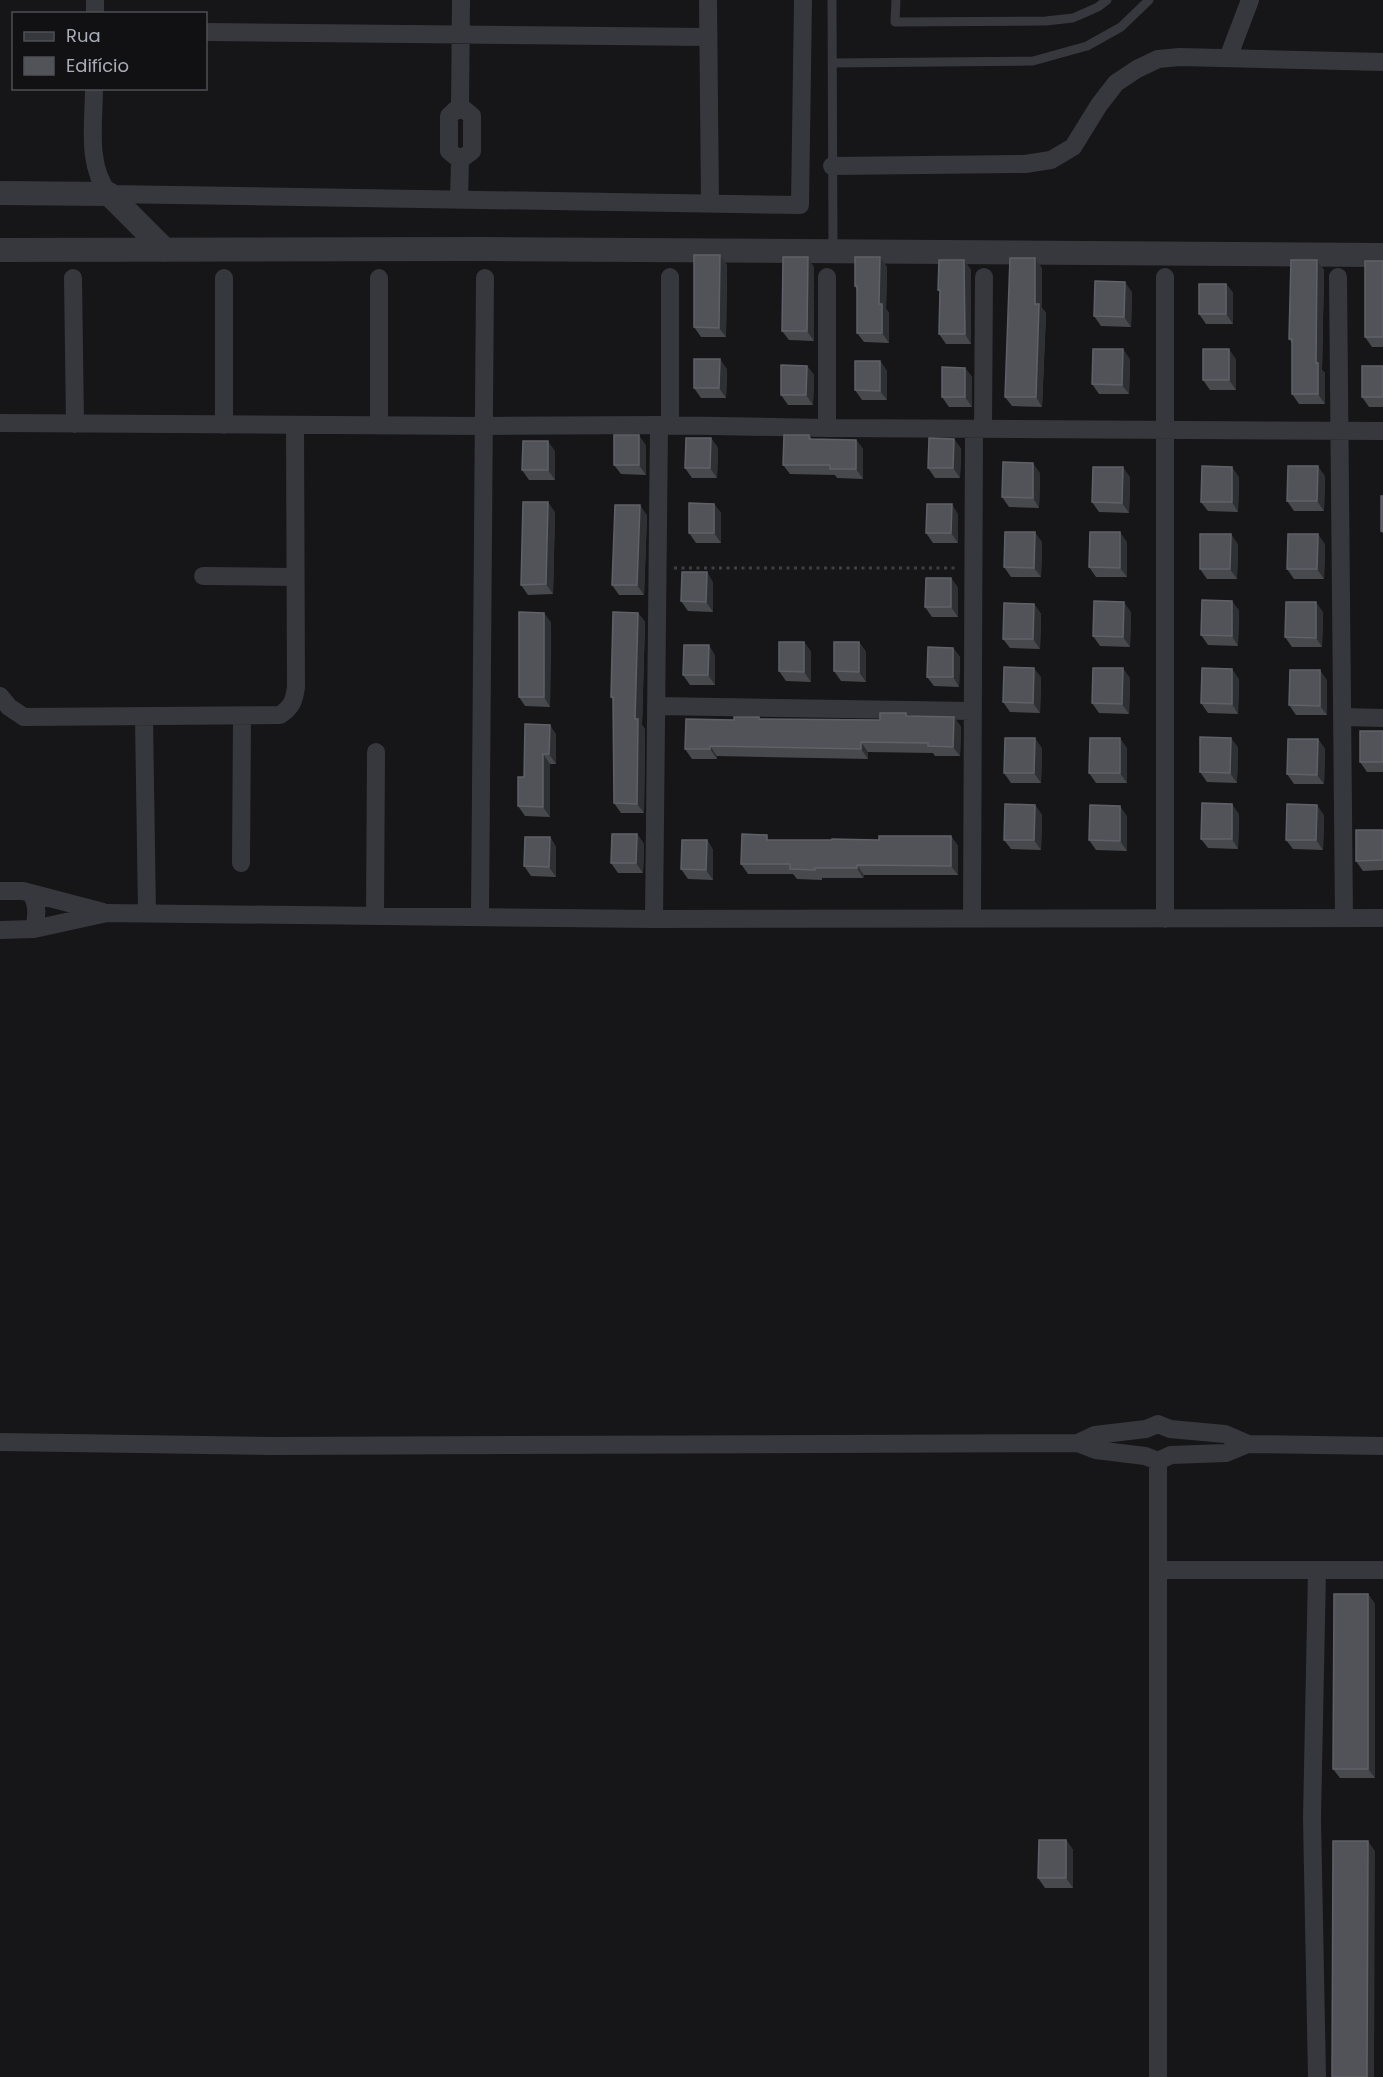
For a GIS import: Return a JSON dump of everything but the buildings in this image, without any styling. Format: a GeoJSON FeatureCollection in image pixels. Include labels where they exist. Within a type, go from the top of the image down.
{"type":"FeatureCollection","features":[{"type":"Feature","properties":{"kind":"street"},"geometry":{"type":"LineString","coordinates":[[459,200],[460,160],[472,151],[472,116],[460,106],[461,0]]}},
{"type":"Feature","properties":{"kind":"street"},"geometry":{"type":"LineString","coordinates":[[708,0],[710,204]]}},
{"type":"Feature","properties":{"kind":"street"},"geometry":{"type":"LineString","coordinates":[[0,193],[800,205],[803,0]]}},
{"type":"Feature","properties":{"kind":"street"},"geometry":{"type":"LineString","coordinates":[[1228,58],[1250,0]]}},
{"type":"Feature","properties":{"kind":"street"},"geometry":{"type":"LineString","coordinates":[[207,32],[707,36]]}},
{"type":"Feature","properties":{"kind":"street"},"geometry":{"type":"LineString","coordinates":[[832,166],[1025,164],[1050,160],[1073,147],[1099,105],[1116,83],[1158,59],[1180,57],[1383,62]]}},
{"type":"Feature","properties":{"kind":"street"},"geometry":{"type":"LineString","coordinates":[[94,90],[94,167],[100,184],[165,250]]}},
{"type":"Feature","properties":{"kind":"street"},"geometry":{"type":"LineString","coordinates":[[0,250],[484,249],[1383,255]]}},
{"type":"Feature","properties":{"kind":"street"},"geometry":{"type":"LineString","coordinates":[[654,919],[657,568],[670,277]]}},
{"type":"Feature","properties":{"kind":"street"},"geometry":{"type":"LineString","coordinates":[[827,277],[827,428]]}},
{"type":"Feature","properties":{"kind":"street"},"geometry":{"type":"LineString","coordinates":[[972,918],[974,568],[984,277]]}},
{"type":"Feature","properties":{"kind":"street"},"geometry":{"type":"LineString","coordinates":[[1164,277],[1165,919]]}},
{"type":"Feature","properties":{"kind":"street"},"geometry":{"type":"LineString","coordinates":[[1338,277],[1344,918]]}},
{"type":"Feature","properties":{"kind":"street"},"geometry":{"type":"LineString","coordinates":[[73,278],[75,424]]}},
{"type":"Feature","properties":{"kind":"street"},"geometry":{"type":"LineString","coordinates":[[224,278],[224,425]]}},
{"type":"Feature","properties":{"kind":"street"},"geometry":{"type":"LineString","coordinates":[[379,278],[379,426]]}},
{"type":"Feature","properties":{"kind":"street"},"geometry":{"type":"LineString","coordinates":[[480,918],[485,426],[484,278]]}},
{"type":"Feature","properties":{"kind":"street"},"geometry":{"type":"LineString","coordinates":[[0,423],[379,426],[664,425],[1383,431]]}},
{"type":"Feature","properties":{"kind":"street"},"geometry":{"type":"LineString","coordinates":[[0,696],[9,707],[24,717],[280,715],[290,708],[294,699],[295,425]]}},
{"type":"Feature","properties":{"kind":"street"},"geometry":{"type":"LineString","coordinates":[[203,576],[295,577]]}},
{"type":"Feature","properties":{"kind":"street"},"geometry":{"type":"LineString","coordinates":[[656,706],[973,711]]}},
{"type":"Feature","properties":{"kind":"street"},"geometry":{"type":"LineString","coordinates":[[241,863],[242,716]]}},
{"type":"Feature","properties":{"kind":"street"},"geometry":{"type":"LineString","coordinates":[[144,717],[147,913]]}},
{"type":"Feature","properties":{"kind":"street"},"geometry":{"type":"LineString","coordinates":[[1342,717],[1383,718]]}},
{"type":"Feature","properties":{"kind":"street"},"geometry":{"type":"LineString","coordinates":[[375,916],[376,752]]}},
{"type":"Feature","properties":{"kind":"street"},"geometry":{"type":"LineString","coordinates":[[0,891],[31,893],[107,913]]}},
{"type":"Feature","properties":{"kind":"street"},"geometry":{"type":"LineString","coordinates":[[31,893],[37,912],[34,929]]}},
{"type":"Feature","properties":{"kind":"street"},"geometry":{"type":"LineString","coordinates":[[0,930],[34,929],[107,913],[654,919],[1383,918]]}},
{"type":"Feature","properties":{"kind":"street"},"geometry":{"type":"LineString","coordinates":[[1078,1443],[1095,1435],[1146,1429],[1158,1424],[1170,1429],[1225,1434],[1248,1444],[1383,1446]]}},
{"type":"Feature","properties":{"kind":"street"},"geometry":{"type":"LineString","coordinates":[[1146,1429],[1140,1439],[1141,1451],[1158,1457]]}},
{"type":"Feature","properties":{"kind":"street"},"geometry":{"type":"LineString","coordinates":[[1158,1457],[1176,1442],[1170,1429]]}},
{"type":"Feature","properties":{"kind":"street"},"geometry":{"type":"LineString","coordinates":[[0,1442],[272,1446],[1078,1443],[1096,1450],[1158,1457],[1226,1453],[1248,1444]]}},
{"type":"Feature","properties":{"kind":"street"},"geometry":{"type":"LineString","coordinates":[[1158,1457],[1158,2077]]}},
{"type":"Feature","properties":{"kind":"street"},"geometry":{"type":"LineString","coordinates":[[1158,1570],[1383,1570]]}},
{"type":"Feature","properties":{"kind":"street"},"geometry":{"type":"LineString","coordinates":[[1317,1571],[1312,1818],[1317,2077]]}},
{"type":"Feature","properties":{"kind":"lane"},"geometry":{"type":"LineString","coordinates":[[832,0],[833,252]]}},
{"type":"Feature","properties":{"kind":"lane"},"geometry":{"type":"LineString","coordinates":[[896,0],[895,22],[1046,21],[1073,18],[1098,7],[1107,0]]}},
{"type":"Feature","properties":{"kind":"lane"},"geometry":{"type":"LineString","coordinates":[[833,63],[1033,61],[1087,46],[1121,27],[1149,0]]}},
{"type":"Feature","properties":{"kind":"path"},"geometry":{"type":"LineString","coordinates":[[657,568],[974,568]]}}]}
